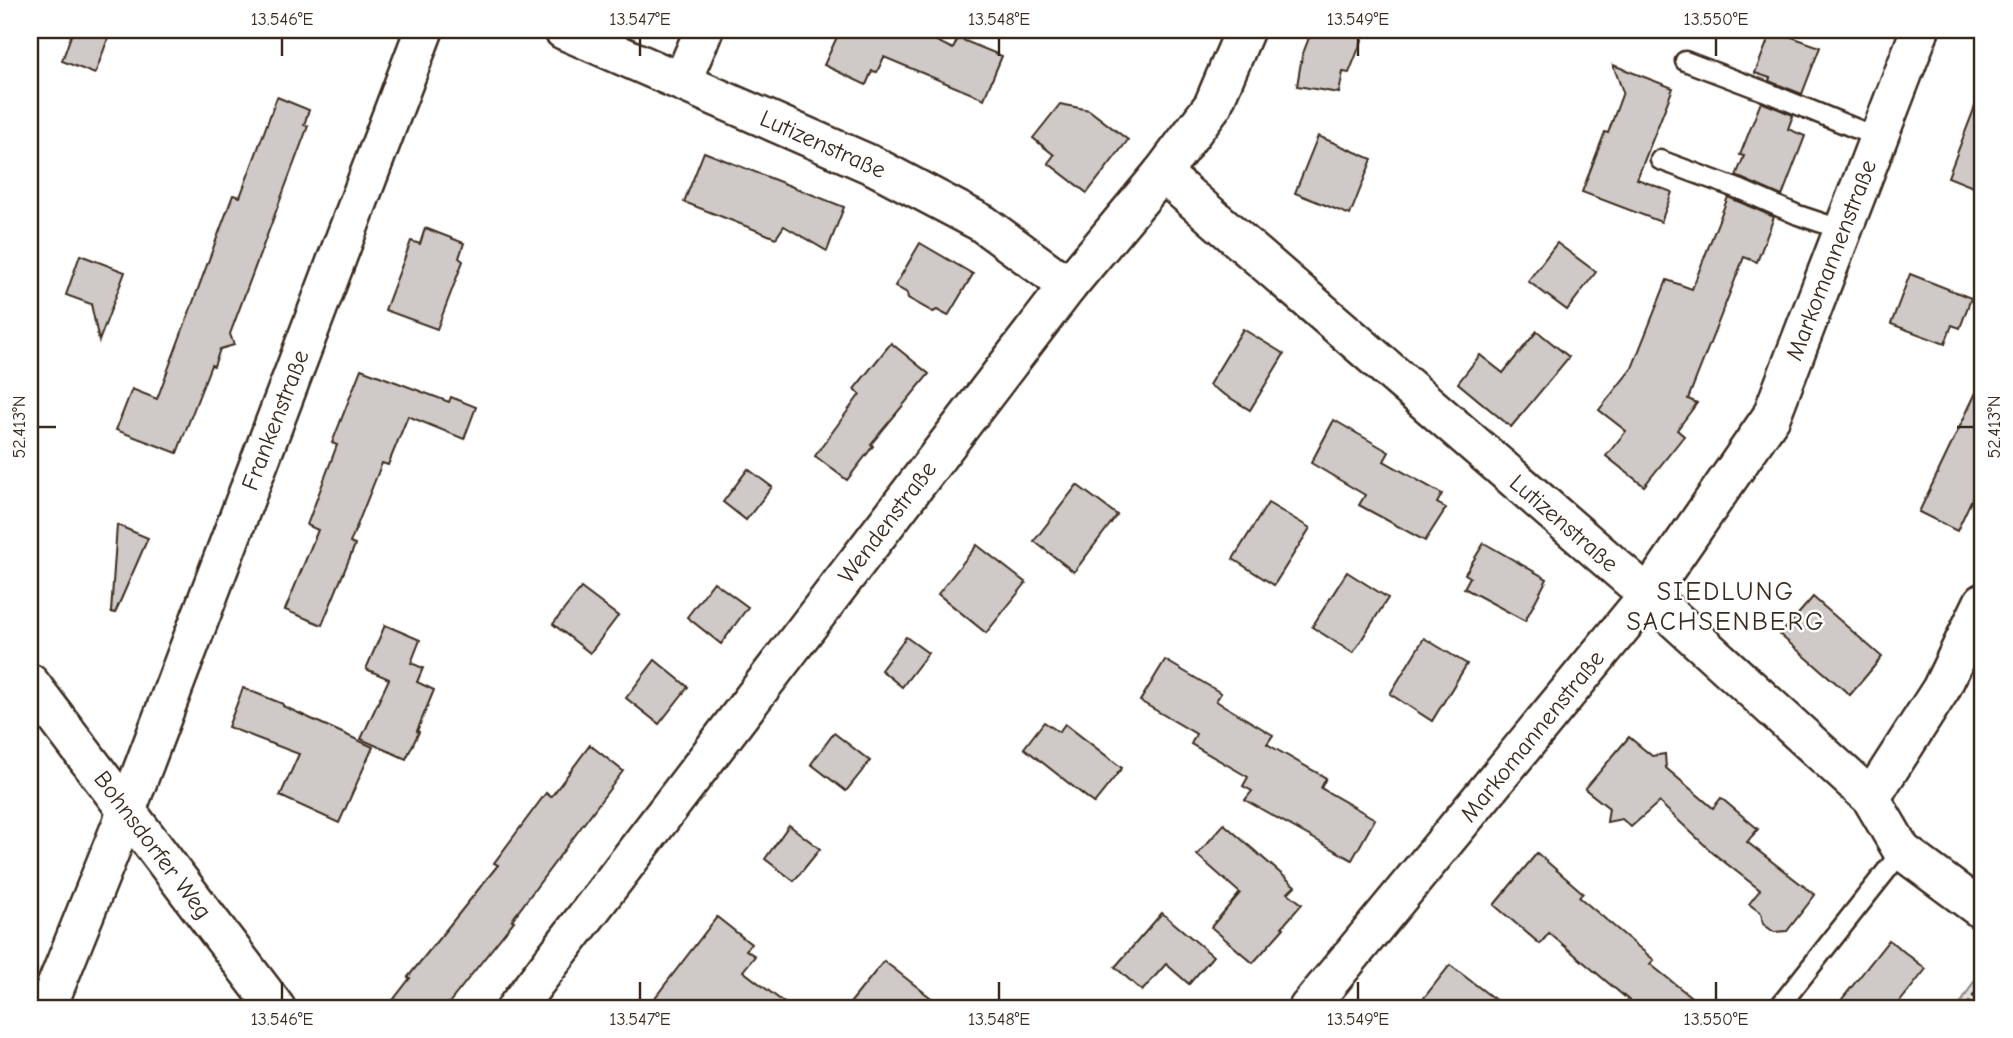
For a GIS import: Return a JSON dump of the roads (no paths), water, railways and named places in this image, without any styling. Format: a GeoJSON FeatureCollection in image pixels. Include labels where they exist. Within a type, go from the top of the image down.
{"type":"FeatureCollection","features":[{"type":"Feature","properties":{"kind":"street","name":"Frankenstraße"},"geometry":{"type":"LineString","coordinates":[[47,1008],[127,810],[424,30]]}},
{"type":"Feature","properties":{"kind":"street","name":"Lutizenstraße"},"geometry":{"type":"LineString","coordinates":[[563,30],[874,166],[982,223],[1068,286]]}},
{"type":"Feature","properties":{"kind":"street"},"geometry":{"type":"LineString","coordinates":[[682,81],[704,30]]}},
{"type":"Feature","properties":{"kind":"street","name":"Wendenstraße"},"geometry":{"type":"LineString","coordinates":[[516,1008],[1068,286],[1162,173],[1213,105],[1245,30]]}},
{"type":"Feature","properties":{"kind":"street","name":"Markomannenstraße"},"geometry":{"type":"LineString","coordinates":[[1308,1008],[1647,595],[1771,417],[1920,30]]}},
{"type":"Feature","properties":{"kind":"street","name":"Lutizenstraße"},"geometry":{"type":"LineString","coordinates":[[1162,173],[1647,595],[1871,797],[1902,851],[1983,911]]}},
{"type":"Feature","properties":{"kind":"street"},"geometry":{"type":"LineString","coordinates":[[1871,797],[1941,689],[1983,602]]}},
{"type":"Feature","properties":{"kind":"street","name":"Bohnsdorfer Weg"},"geometry":{"type":"LineString","coordinates":[[30,683],[276,1008]]}},
{"type":"Feature","properties":{"kind":"lane"},"geometry":{"type":"LineString","coordinates":[[1685,61],[1879,138]]}},
{"type":"Feature","properties":{"kind":"lane"},"geometry":{"type":"LineString","coordinates":[[1660,160],[1843,230]]}},
{"type":"Feature","properties":{"kind":"lane"},"geometry":{"type":"LineString","coordinates":[[1777,1008],[1902,851]]}},
{"type":"Feature","properties":{"kind":"district","name":"SIEDLUNG SACHSENBERG"},"geometry":{"type":"Point","coordinates":[1726,607]}}]}
